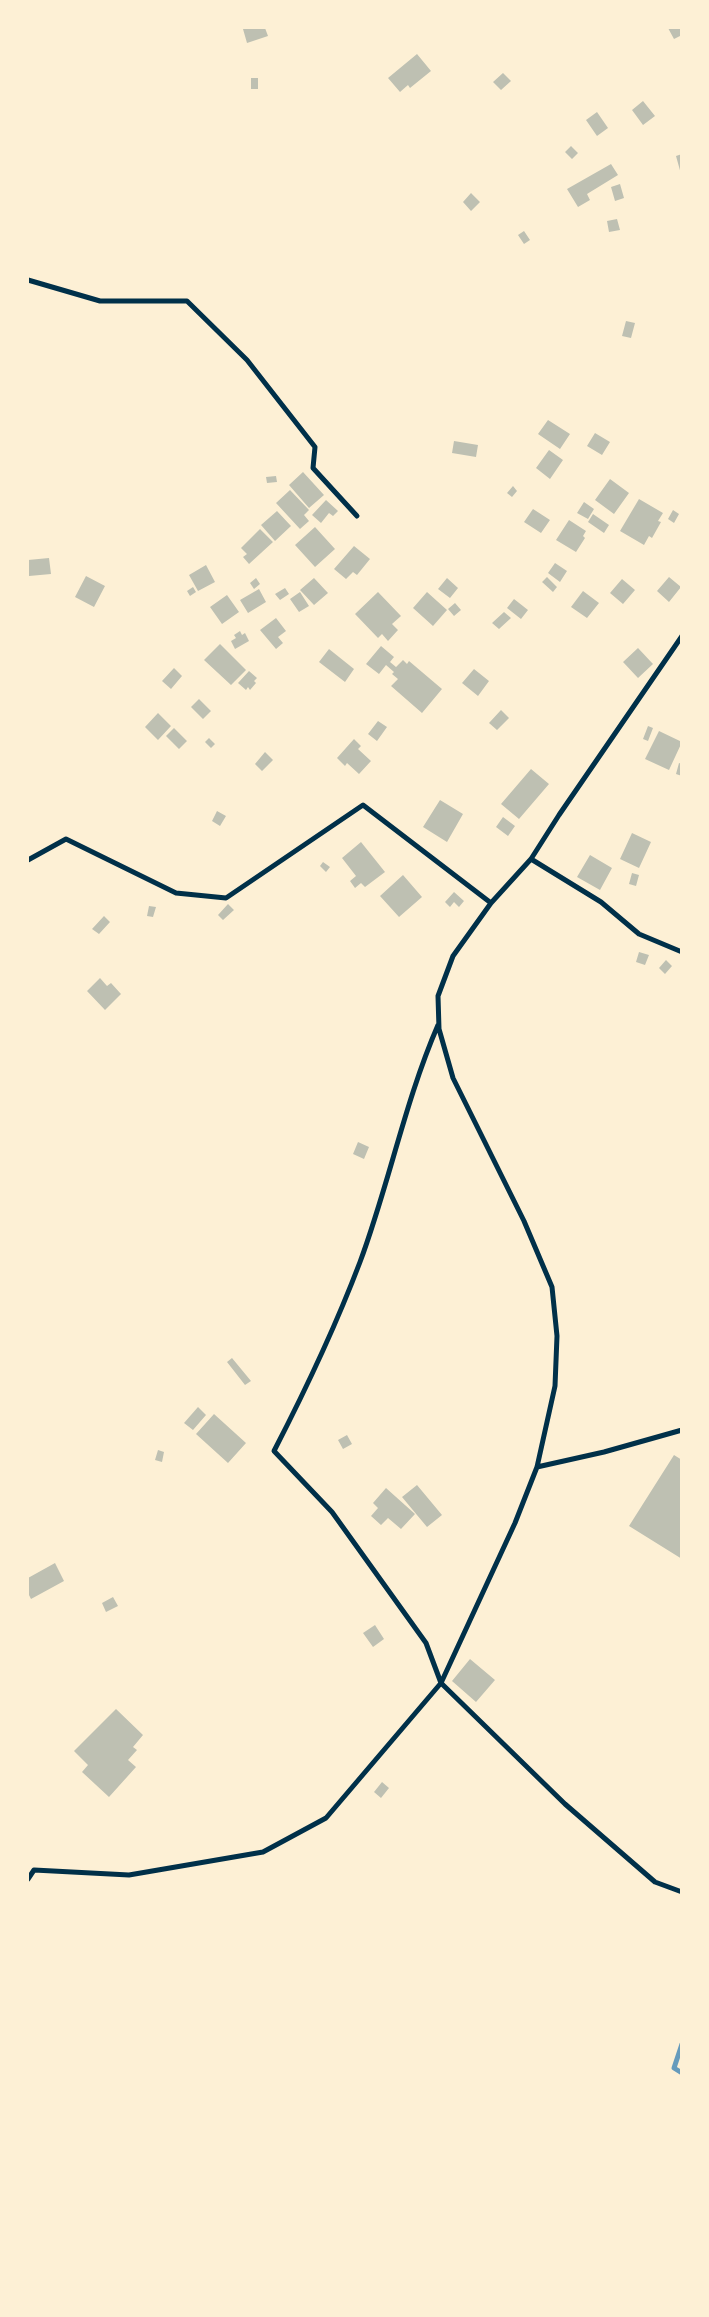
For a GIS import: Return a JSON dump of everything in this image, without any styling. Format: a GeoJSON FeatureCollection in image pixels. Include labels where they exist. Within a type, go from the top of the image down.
{"type":"FeatureCollection","features":[{"type":"Feature","properties":{"kind":"street"},"geometry":{"type":"LineString","coordinates":[[28,280],[100,301],[187,301],[247,360],[314,447],[313,468],[357,516]]}},
{"type":"Feature","properties":{"kind":"street"},"geometry":{"type":"LineString","coordinates":[[28,1879],[34,1870],[129,1875],[263,1852],[326,1818],[441,1683],[514,1523],[537,1467],[555,1386],[557,1336],[552,1287],[524,1221],[453,1078],[439,1022],[438,996],[453,956],[491,903],[532,859],[559,815],[682,636]]}},
{"type":"Feature","properties":{"kind":"street"},"geometry":{"type":"LineString","coordinates":[[28,860],[66,839],[176,893],[226,898],[363,805],[491,903]]}},
{"type":"Feature","properties":{"kind":"street"},"geometry":{"type":"LineString","coordinates":[[532,859],[601,902],[640,934],[682,952]]}},
{"type":"Feature","properties":{"kind":"street"},"geometry":{"type":"LineString","coordinates":[[439,1022],[424,1058],[360,1261],[319,1364],[274,1451],[332,1512],[426,1643],[441,1683],[564,1804],[655,1882],[682,1892]]}},
{"type":"Feature","properties":{"kind":"street"},"geometry":{"type":"LineString","coordinates":[[537,1467],[604,1452],[682,1430]]}},
{"type":"Feature","properties":{"kind":"building"},"geometry":{"type":"Polygon","coordinates":[[[265,28],[268,36],[247,43],[243,29],[265,28]]]}},
{"type":"Feature","properties":{"kind":"building"},"geometry":{"type":"Polygon","coordinates":[[[668,28],[682,28],[682,35],[674,39],[668,28]]]}},
{"type":"Feature","properties":{"kind":"building"},"geometry":{"type":"Polygon","coordinates":[[[417,54],[431,71],[410,88],[408,85],[400,92],[388,78],[417,54]]]}},
{"type":"Feature","properties":{"kind":"building"},"geometry":{"type":"Polygon","coordinates":[[[503,73],[511,81],[501,90],[493,82],[503,73]]]}},
{"type":"Feature","properties":{"kind":"building"},"geometry":{"type":"Polygon","coordinates":[[[251,78],[258,78],[258,89],[251,89],[251,78]]]}},
{"type":"Feature","properties":{"kind":"building"},"geometry":{"type":"Polygon","coordinates":[[[643,101],[655,116],[643,125],[632,110],[643,101]]]}},
{"type":"Feature","properties":{"kind":"building"},"geometry":{"type":"Polygon","coordinates":[[[597,112],[608,128],[597,136],[586,120],[597,112]]]}},
{"type":"Feature","properties":{"kind":"building"},"geometry":{"type":"Polygon","coordinates":[[[571,146],[578,153],[572,159],[565,152],[571,146]]]}},
{"type":"Feature","properties":{"kind":"building"},"geometry":{"type":"Polygon","coordinates":[[[682,154],[682,173],[681,174],[676,156],[682,154]]]}},
{"type":"Feature","properties":{"kind":"building"},"geometry":{"type":"Polygon","coordinates":[[[611,164],[618,175],[587,194],[590,200],[578,207],[567,189],[611,164]]]}},
{"type":"Feature","properties":{"kind":"building"},"geometry":{"type":"Polygon","coordinates":[[[620,184],[624,198],[615,201],[611,187],[620,184]]]}},
{"type":"Feature","properties":{"kind":"building"},"geometry":{"type":"Polygon","coordinates":[[[471,193],[480,202],[471,211],[463,202],[471,193]]]}},
{"type":"Feature","properties":{"kind":"building"},"geometry":{"type":"Polygon","coordinates":[[[617,219],[620,230],[609,232],[607,221],[617,219]]]}},
{"type":"Feature","properties":{"kind":"building"},"geometry":{"type":"Polygon","coordinates":[[[524,231],[530,240],[524,244],[518,235],[524,231]]]}},
{"type":"Feature","properties":{"kind":"building"},"geometry":{"type":"Polygon","coordinates":[[[626,321],[635,323],[631,338],[622,336],[626,321]]]}},
{"type":"Feature","properties":{"kind":"building"},"geometry":{"type":"Polygon","coordinates":[[[548,420],[570,434],[560,449],[538,434],[548,420]]]}},
{"type":"Feature","properties":{"kind":"building"},"geometry":{"type":"Polygon","coordinates":[[[595,433],[610,442],[602,455],[587,446],[595,433]]]}},
{"type":"Feature","properties":{"kind":"building"},"geometry":{"type":"Polygon","coordinates":[[[454,441],[478,445],[476,457],[452,453],[454,441]]]}},
{"type":"Feature","properties":{"kind":"building"},"geometry":{"type":"Polygon","coordinates":[[[549,450],[563,460],[550,479],[536,468],[549,450]]]}},
{"type":"Feature","properties":{"kind":"building"},"geometry":{"type":"Polygon","coordinates":[[[303,472],[324,495],[309,508],[289,485],[303,472]]]}},
{"type":"Feature","properties":{"kind":"building"},"geometry":{"type":"Polygon","coordinates":[[[276,476],[277,482],[267,483],[266,477],[276,476]]]}},
{"type":"Feature","properties":{"kind":"building"},"geometry":{"type":"Polygon","coordinates":[[[610,479],[629,493],[614,514],[595,500],[610,479]]]}},
{"type":"Feature","properties":{"kind":"building"},"geometry":{"type":"Polygon","coordinates":[[[513,486],[517,491],[512,497],[507,493],[513,486]]]}},
{"type":"Feature","properties":{"kind":"building"},"geometry":{"type":"Polygon","coordinates":[[[290,490],[309,510],[304,515],[309,521],[300,529],[276,503],[290,490]]]}},
{"type":"Feature","properties":{"kind":"building"},"geometry":{"type":"Polygon","coordinates":[[[639,499],[663,513],[658,521],[661,522],[652,538],[649,536],[644,545],[620,531],[639,499]]]}},
{"type":"Feature","properties":{"kind":"building"},"geometry":{"type":"Polygon","coordinates":[[[326,500],[338,511],[333,516],[329,513],[321,523],[312,515],[326,500]]]}},
{"type":"Feature","properties":{"kind":"building"},"geometry":{"type":"Polygon","coordinates":[[[584,502],[594,509],[588,519],[577,513],[584,502]]]}},
{"type":"Feature","properties":{"kind":"building"},"geometry":{"type":"Polygon","coordinates":[[[533,509],[550,520],[541,533],[524,522],[533,509]]]}},
{"type":"Feature","properties":{"kind":"building"},"geometry":{"type":"Polygon","coordinates":[[[673,510],[679,514],[674,523],[668,519],[673,510]]]}},
{"type":"Feature","properties":{"kind":"building"},"geometry":{"type":"Polygon","coordinates":[[[277,511],[291,526],[275,541],[261,525],[277,511]]]}},
{"type":"Feature","properties":{"kind":"building"},"geometry":{"type":"Polygon","coordinates":[[[593,514],[609,525],[604,533],[588,522],[593,514]]]}},
{"type":"Feature","properties":{"kind":"building"},"geometry":{"type":"Polygon","coordinates":[[[569,520],[586,531],[583,536],[585,538],[576,552],[556,540],[569,520]]]}},
{"type":"Feature","properties":{"kind":"building"},"geometry":{"type":"Polygon","coordinates":[[[315,527],[335,549],[315,567],[295,545],[315,527]]]}},
{"type":"Feature","properties":{"kind":"building"},"geometry":{"type":"Polygon","coordinates":[[[260,529],[273,542],[249,564],[243,557],[247,554],[241,548],[260,529]]]}},
{"type":"Feature","properties":{"kind":"building"},"geometry":{"type":"Polygon","coordinates":[[[354,546],[370,559],[357,575],[353,572],[346,579],[334,569],[354,546]]]}},
{"type":"Feature","properties":{"kind":"building"},"geometry":{"type":"Polygon","coordinates":[[[49,558],[51,574],[29,576],[28,560],[49,558]]]}},
{"type":"Feature","properties":{"kind":"building"},"geometry":{"type":"Polygon","coordinates":[[[555,563],[567,571],[560,582],[548,573],[555,563]]]}},
{"type":"Feature","properties":{"kind":"building"},"geometry":{"type":"Polygon","coordinates":[[[206,565],[215,582],[198,591],[189,575],[206,565]]]}},
{"type":"Feature","properties":{"kind":"building"},"geometry":{"type":"Polygon","coordinates":[[[86,576],[105,586],[94,607],[75,597],[86,576]]]}},
{"type":"Feature","properties":{"kind":"building"},"geometry":{"type":"Polygon","coordinates":[[[547,577],[557,587],[553,592],[542,582],[547,577]]]}},
{"type":"Feature","properties":{"kind":"building"},"geometry":{"type":"Polygon","coordinates":[[[669,577],[681,587],[669,602],[657,591],[669,577]]]}},
{"type":"Feature","properties":{"kind":"building"},"geometry":{"type":"Polygon","coordinates":[[[256,578],[260,584],[254,589],[250,583],[256,578]]]}},
{"type":"Feature","properties":{"kind":"building"},"geometry":{"type":"Polygon","coordinates":[[[314,578],[328,593],[314,605],[300,590],[314,578]]]}},
{"type":"Feature","properties":{"kind":"building"},"geometry":{"type":"Polygon","coordinates":[[[447,578],[458,588],[450,598],[438,589],[447,578]]]}},
{"type":"Feature","properties":{"kind":"building"},"geometry":{"type":"Polygon","coordinates":[[[622,579],[635,590],[623,604],[610,593],[622,579]]]}},
{"type":"Feature","properties":{"kind":"building"},"geometry":{"type":"Polygon","coordinates":[[[193,587],[196,592],[190,596],[187,591],[193,587]]]}},
{"type":"Feature","properties":{"kind":"building"},"geometry":{"type":"Polygon","coordinates":[[[285,588],[289,594],[280,600],[275,594],[285,588]]]}},
{"type":"Feature","properties":{"kind":"building"},"geometry":{"type":"Polygon","coordinates":[[[259,589],[266,602],[248,613],[240,600],[259,589]]]}},
{"type":"Feature","properties":{"kind":"building"},"geometry":{"type":"Polygon","coordinates":[[[583,591],[599,603],[587,618],[571,607],[583,591]]]}},
{"type":"Feature","properties":{"kind":"building"},"geometry":{"type":"Polygon","coordinates":[[[300,592],[309,606],[299,612],[290,599],[300,592]]]}},
{"type":"Feature","properties":{"kind":"building"},"geometry":{"type":"Polygon","coordinates":[[[378,592],[401,616],[392,624],[398,630],[388,641],[382,634],[378,638],[355,614],[378,592]]]}},
{"type":"Feature","properties":{"kind":"building"},"geometry":{"type":"Polygon","coordinates":[[[427,592],[447,610],[433,626],[413,608],[427,592]]]}},
{"type":"Feature","properties":{"kind":"building"},"geometry":{"type":"Polygon","coordinates":[[[227,595],[239,612],[222,624],[210,607],[227,595]]]}},
{"type":"Feature","properties":{"kind":"building"},"geometry":{"type":"Polygon","coordinates":[[[514,599],[528,610],[521,619],[507,608],[514,599]]]}},
{"type":"Feature","properties":{"kind":"building"},"geometry":{"type":"Polygon","coordinates":[[[455,603],[461,610],[454,616],[448,609],[455,603]]]}},
{"type":"Feature","properties":{"kind":"building"},"geometry":{"type":"Polygon","coordinates":[[[504,612],[511,618],[499,629],[492,623],[504,612]]]}},
{"type":"Feature","properties":{"kind":"building"},"geometry":{"type":"Polygon","coordinates":[[[276,618],[286,631],[278,637],[283,643],[276,649],[260,630],[276,618]]]}},
{"type":"Feature","properties":{"kind":"building"},"geometry":{"type":"Polygon","coordinates":[[[240,631],[242,635],[245,633],[249,641],[235,649],[231,641],[236,638],[234,635],[240,631]]]}},
{"type":"Feature","properties":{"kind":"building"},"geometry":{"type":"Polygon","coordinates":[[[220,644],[246,670],[231,685],[204,660],[220,644]]]}},
{"type":"Feature","properties":{"kind":"building"},"geometry":{"type":"Polygon","coordinates":[[[381,646],[394,657],[390,662],[396,667],[403,660],[407,664],[409,661],[442,689],[422,713],[391,686],[398,679],[392,674],[394,672],[386,665],[379,674],[366,664],[381,646]]]}},
{"type":"Feature","properties":{"kind":"building"},"geometry":{"type":"Polygon","coordinates":[[[638,648],[653,664],[638,678],[623,662],[638,648]]]}},
{"type":"Feature","properties":{"kind":"building"},"geometry":{"type":"Polygon","coordinates":[[[329,649],[354,669],[345,682],[319,662],[329,649]]]}},
{"type":"Feature","properties":{"kind":"building"},"geometry":{"type":"Polygon","coordinates":[[[174,668],[182,676],[171,689],[162,681],[174,668]]]}},
{"type":"Feature","properties":{"kind":"building"},"geometry":{"type":"Polygon","coordinates":[[[474,669],[489,681],[478,696],[462,683],[474,669]]]}},
{"type":"Feature","properties":{"kind":"building"},"geometry":{"type":"Polygon","coordinates":[[[249,671],[257,678],[254,681],[256,683],[250,690],[248,687],[246,690],[238,683],[249,671]]]}},
{"type":"Feature","properties":{"kind":"building"},"geometry":{"type":"Polygon","coordinates":[[[199,699],[211,711],[203,719],[191,707],[199,699]]]}},
{"type":"Feature","properties":{"kind":"building"},"geometry":{"type":"Polygon","coordinates":[[[501,710],[509,718],[497,730],[489,723],[501,710]]]}},
{"type":"Feature","properties":{"kind":"building"},"geometry":{"type":"Polygon","coordinates":[[[158,713],[171,726],[158,740],[145,727],[158,713]]]}},
{"type":"Feature","properties":{"kind":"building"},"geometry":{"type":"Polygon","coordinates":[[[378,721],[387,727],[377,741],[368,734],[378,721]]]}},
{"type":"Feature","properties":{"kind":"building"},"geometry":{"type":"Polygon","coordinates":[[[648,726],[653,728],[648,741],[643,739],[648,726]]]}},
{"type":"Feature","properties":{"kind":"building"},"geometry":{"type":"Polygon","coordinates":[[[174,728],[187,741],[179,749],[166,736],[174,728]]]}},
{"type":"Feature","properties":{"kind":"building"},"geometry":{"type":"Polygon","coordinates":[[[659,731],[682,742],[669,770],[645,759],[659,731]]]}},
{"type":"Feature","properties":{"kind":"building"},"geometry":{"type":"Polygon","coordinates":[[[209,738],[215,744],[211,748],[205,742],[209,738]]]}},
{"type":"Feature","properties":{"kind":"building"},"geometry":{"type":"Polygon","coordinates":[[[354,739],[361,746],[358,749],[371,761],[359,774],[347,763],[345,766],[337,758],[354,739]]]}},
{"type":"Feature","properties":{"kind":"building"},"geometry":{"type":"Polygon","coordinates":[[[265,752],[273,760],[262,771],[255,764],[265,752]]]}},
{"type":"Feature","properties":{"kind":"building"},"geometry":{"type":"Polygon","coordinates":[[[679,763],[682,764],[682,776],[676,774],[679,763]]]}},
{"type":"Feature","properties":{"kind":"building"},"geometry":{"type":"Polygon","coordinates":[[[531,769],[549,784],[519,819],[501,804],[531,769]]]}},
{"type":"Feature","properties":{"kind":"building"},"geometry":{"type":"Polygon","coordinates":[[[440,800],[463,814],[447,842],[423,827],[440,800]]]}},
{"type":"Feature","properties":{"kind":"building"},"geometry":{"type":"Polygon","coordinates":[[[217,811],[226,816],[220,826],[212,821],[217,811]]]}},
{"type":"Feature","properties":{"kind":"building"},"geometry":{"type":"Polygon","coordinates":[[[503,817],[515,826],[508,836],[496,827],[503,817]]]}},
{"type":"Feature","properties":{"kind":"building"},"geometry":{"type":"Polygon","coordinates":[[[632,833],[651,842],[639,868],[620,859],[632,833]]]}},
{"type":"Feature","properties":{"kind":"building"},"geometry":{"type":"Polygon","coordinates":[[[361,842],[385,872],[365,887],[361,883],[355,888],[350,881],[356,876],[342,858],[361,842]]]}},
{"type":"Feature","properties":{"kind":"building"},"geometry":{"type":"Polygon","coordinates":[[[590,855],[612,868],[600,890],[577,877],[590,855]]]}},
{"type":"Feature","properties":{"kind":"building"},"geometry":{"type":"Polygon","coordinates":[[[323,862],[330,867],[326,872],[320,866],[323,862]]]}},
{"type":"Feature","properties":{"kind":"building"},"geometry":{"type":"Polygon","coordinates":[[[632,873],[639,875],[636,886],[629,884],[632,873]]]}},
{"type":"Feature","properties":{"kind":"building"},"geometry":{"type":"Polygon","coordinates":[[[403,875],[422,897],[399,917],[380,896],[403,875]]]}},
{"type":"Feature","properties":{"kind":"building"},"geometry":{"type":"Polygon","coordinates":[[[454,892],[464,901],[459,907],[454,902],[450,907],[445,902],[454,892]]]}},
{"type":"Feature","properties":{"kind":"building"},"geometry":{"type":"Polygon","coordinates":[[[228,904],[234,910],[223,920],[218,915],[228,904]]]}},
{"type":"Feature","properties":{"kind":"building"},"geometry":{"type":"Polygon","coordinates":[[[149,906],[156,907],[153,917],[147,916],[149,906]]]}},
{"type":"Feature","properties":{"kind":"building"},"geometry":{"type":"Polygon","coordinates":[[[104,916],[110,922],[99,934],[92,929],[104,916]]]}},
{"type":"Feature","properties":{"kind":"building"},"geometry":{"type":"Polygon","coordinates":[[[639,952],[649,955],[645,965],[636,962],[639,952]]]}},
{"type":"Feature","properties":{"kind":"building"},"geometry":{"type":"Polygon","coordinates":[[[666,960],[672,966],[665,974],[659,968],[666,960]]]}},
{"type":"Feature","properties":{"kind":"building"},"geometry":{"type":"Polygon","coordinates":[[[100,978],[107,986],[111,983],[121,994],[105,1010],[87,991],[100,978]]]}},
{"type":"Feature","properties":{"kind":"building"},"geometry":{"type":"Polygon","coordinates":[[[358,1142],[369,1147],[364,1159],[353,1154],[358,1142]]]}},
{"type":"Feature","properties":{"kind":"building"},"geometry":{"type":"Polygon","coordinates":[[[232,1358],[251,1381],[245,1385],[227,1362],[232,1358]]]}},
{"type":"Feature","properties":{"kind":"building"},"geometry":{"type":"Polygon","coordinates":[[[198,1407],[206,1415],[193,1430],[184,1423],[198,1407]]]}},
{"type":"Feature","properties":{"kind":"building"},"geometry":{"type":"Polygon","coordinates":[[[214,1414],[246,1443],[228,1463],[196,1434],[214,1414]]]}},
{"type":"Feature","properties":{"kind":"building"},"geometry":{"type":"Polygon","coordinates":[[[347,1435],[352,1444],[343,1449],[338,1440],[347,1435]]]}},
{"type":"Feature","properties":{"kind":"building"},"geometry":{"type":"Polygon","coordinates":[[[158,1450],[164,1452],[162,1462],[155,1460],[158,1450]]]}},
{"type":"Feature","properties":{"kind":"building"},"geometry":{"type":"Polygon","coordinates":[[[674,1455],[682,1460],[682,1559],[629,1526],[674,1455]]]}},
{"type":"Feature","properties":{"kind":"building"},"geometry":{"type":"Polygon","coordinates":[[[417,1485],[442,1515],[427,1527],[402,1497],[417,1485]]]}},
{"type":"Feature","properties":{"kind":"building"},"geometry":{"type":"Polygon","coordinates":[[[386,1488],[415,1514],[401,1529],[388,1518],[381,1525],[371,1516],[378,1508],[373,1503],[386,1488]]]}},
{"type":"Feature","properties":{"kind":"building"},"geometry":{"type":"Polygon","coordinates":[[[55,1563],[64,1581],[31,1599],[28,1593],[28,1578],[55,1563]]]}},
{"type":"Feature","properties":{"kind":"building"},"geometry":{"type":"Polygon","coordinates":[[[113,1597],[118,1606],[106,1612],[102,1603],[113,1597]]]}},
{"type":"Feature","properties":{"kind":"building"},"geometry":{"type":"Polygon","coordinates":[[[375,1625],[384,1639],[373,1647],[363,1633],[375,1625]]]}},
{"type":"Feature","properties":{"kind":"building"},"geometry":{"type":"Polygon","coordinates":[[[470,1659],[495,1680],[476,1702],[452,1681],[470,1659]]]}},
{"type":"Feature","properties":{"kind":"building"},"geometry":{"type":"Polygon","coordinates":[[[116,1709],[143,1735],[133,1747],[137,1750],[128,1760],[136,1767],[109,1797],[82,1772],[88,1765],[74,1751],[116,1709]]]}},
{"type":"Feature","properties":{"kind":"building"},"geometry":{"type":"Polygon","coordinates":[[[382,1782],[389,1788],[381,1798],[374,1792],[382,1782]]]}},
{"type":"Feature","properties":{"kind":"waterway"},"geometry":{"type":"LineString","coordinates":[[682,2044],[674,2068],[682,2073]]}}]}
